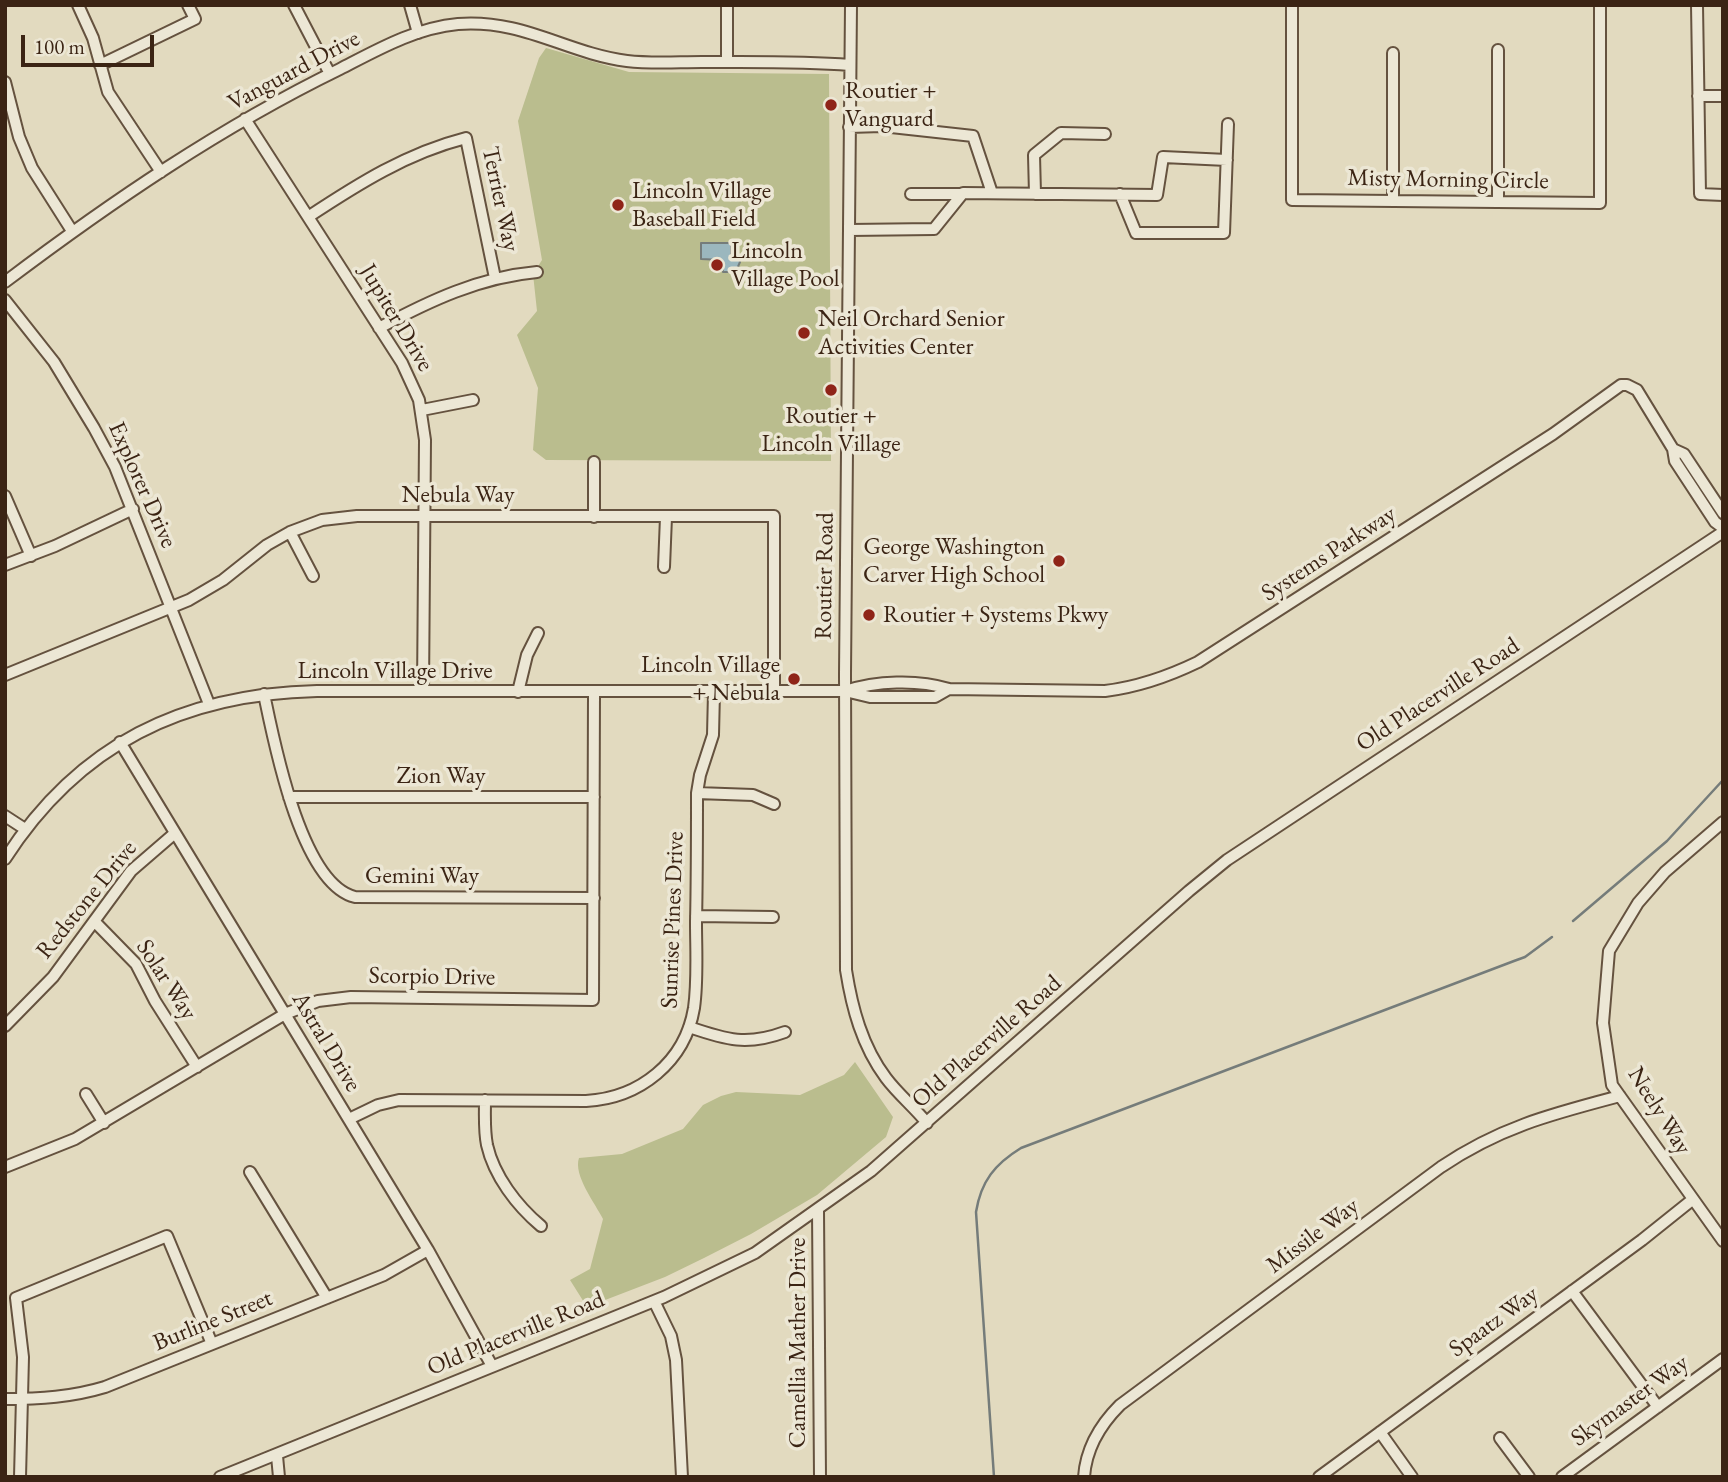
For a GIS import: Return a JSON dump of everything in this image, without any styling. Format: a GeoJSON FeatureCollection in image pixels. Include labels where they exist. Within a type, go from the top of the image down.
{"type":"FeatureCollection","features":[{"type":"Feature","properties":{"kind":"street"},"geometry":{"type":"LineString","coordinates":[[78,5],[93,38],[108,92],[161,172]]}},
{"type":"Feature","properties":{"kind":"street"},"geometry":{"type":"LineString","coordinates":[[100,65],[195,19],[188,5]]}},
{"type":"Feature","properties":{"kind":"street"},"geometry":{"type":"LineString","coordinates":[[294,5],[330,74]]}},
{"type":"Feature","properties":{"kind":"street"},"geometry":{"type":"LineString","coordinates":[[410,5],[418,33]]}},
{"type":"Feature","properties":{"kind":"street"},"geometry":{"type":"LineString","coordinates":[[727,5],[727,62]]}},
{"type":"Feature","properties":{"kind":"street","name":"Routier Road"},"geometry":{"type":"LineString","coordinates":[[851,5],[845,943],[850,996],[862,1035],[887,1080],[927,1123]]}},
{"type":"Feature","properties":{"kind":"street","name":"Misty Morning Circle"},"geometry":{"type":"LineString","coordinates":[[1292,5],[1292,200],[1600,203],[1600,5]]}},
{"type":"Feature","properties":{"kind":"street"},"geometry":{"type":"LineString","coordinates":[[1697,5],[1700,194],[1723,195]]}},
{"type":"Feature","properties":{"kind":"street","name":"Vanguard Drive"},"geometry":{"type":"LineString","coordinates":[[5,282],[72,231],[244,119],[395,41],[418,33],[459,24],[492,24],[532,32],[581,51],[641,62],[850,65]]}},
{"type":"Feature","properties":{"kind":"street"},"geometry":{"type":"LineString","coordinates":[[1498,50],[1498,202]]}},
{"type":"Feature","properties":{"kind":"street"},"geometry":{"type":"LineString","coordinates":[[1393,53],[1393,201]]}},
{"type":"Feature","properties":{"kind":"street"},"geometry":{"type":"LineString","coordinates":[[5,82],[27,158],[43,188],[72,231]]}},
{"type":"Feature","properties":{"kind":"street"},"geometry":{"type":"LineString","coordinates":[[1698,96],[1723,96]]}},
{"type":"Feature","properties":{"kind":"street","name":"Jupiter Drive"},"geometry":{"type":"LineString","coordinates":[[244,119],[412,381],[422,410],[425,440],[422,691]]}},
{"type":"Feature","properties":{"kind":"street"},"geometry":{"type":"LineString","coordinates":[[1121,194],[1136,233],[1224,233],[1228,124]]}},
{"type":"Feature","properties":{"kind":"street"},"geometry":{"type":"LineString","coordinates":[[849,127],[882,126],[973,136],[992,194]]}},
{"type":"Feature","properties":{"kind":"street"},"geometry":{"type":"LineString","coordinates":[[1035,194],[1034,155],[1061,133],[1105,134]]}},
{"type":"Feature","properties":{"kind":"street","name":"Terrier Way"},"geometry":{"type":"LineString","coordinates":[[308,217],[392,165],[426,149],[466,138],[495,278]]}},
{"type":"Feature","properties":{"kind":"street"},"geometry":{"type":"LineString","coordinates":[[911,194],[1157,195],[1163,157],[1227,160]]}},
{"type":"Feature","properties":{"kind":"street"},"geometry":{"type":"LineString","coordinates":[[849,230],[934,229],[963,194]]}},
{"type":"Feature","properties":{"kind":"street"},"geometry":{"type":"LineString","coordinates":[[379,328],[421,306],[495,278],[537,272]]}},
{"type":"Feature","properties":{"kind":"street","name":"Explorer Drive"},"geometry":{"type":"LineString","coordinates":[[5,300],[75,394],[114,467],[209,704]]}},
{"type":"Feature","properties":{"kind":"street","name":"Systems Parkway"},"geometry":{"type":"LineString","coordinates":[[845,691],[868,684],[934,685],[949,690],[1105,691],[1128,688],[1167,677],[1198,662],[1421,520],[1553,434],[1620,385],[1637,390],[1673,449],[1675,461],[1714,522],[1723,530]]}},
{"type":"Feature","properties":{"kind":"street"},"geometry":{"type":"LineString","coordinates":[[422,410],[473,400]]}},
{"type":"Feature","properties":{"kind":"street","name":"Systems Parkway"},"geometry":{"type":"LineString","coordinates":[[1673,449],[1684,454],[1723,513]]}},
{"type":"Feature","properties":{"kind":"street"},"geometry":{"type":"LineString","coordinates":[[594,462],[594,517]]}},
{"type":"Feature","properties":{"kind":"street"},"geometry":{"type":"LineString","coordinates":[[5,496],[31,556]]}},
{"type":"Feature","properties":{"kind":"street"},"geometry":{"type":"LineString","coordinates":[[5,565],[31,556],[133,509]]}},
{"type":"Feature","properties":{"kind":"street","name":"Nebula Way"},"geometry":{"type":"LineString","coordinates":[[5,675],[171,608],[223,580],[267,545],[290,531],[322,520],[345,516],[774,516],[774,691]]}},
{"type":"Feature","properties":{"kind":"street"},"geometry":{"type":"LineString","coordinates":[[664,567],[666,517]]}},
{"type":"Feature","properties":{"kind":"street","name":"Old Placerville Road"},"geometry":{"type":"LineString","coordinates":[[220,1477],[654,1301],[755,1253],[871,1171],[1227,860],[1723,530]]}},
{"type":"Feature","properties":{"kind":"street"},"geometry":{"type":"LineString","coordinates":[[290,531],[313,576]]}},
{"type":"Feature","properties":{"kind":"street"},"geometry":{"type":"LineString","coordinates":[[518,691],[527,655],[538,633]]}},
{"type":"Feature","properties":{"kind":"street","name":"Lincoln Village Drive"},"geometry":{"type":"LineString","coordinates":[[5,859],[25,829],[64,785],[99,756],[169,717],[209,704],[264,694],[317,691],[845,691]]}},
{"type":"Feature","properties":{"kind":"street","name":"Scorpio Drive"},"geometry":{"type":"LineString","coordinates":[[5,1167],[45,1153],[104,1123],[285,1014],[318,1001],[351,997],[593,1000],[594,692]]}},
{"type":"Feature","properties":{"kind":"street","name":"Sunrise Pines Drive"},"geometry":{"type":"LineString","coordinates":[[349,1119],[378,1105],[398,1100],[586,1101],[624,1094],[641,1086],[664,1068],[676,1053],[689,1027],[695,1001],[697,793],[713,735],[714,692]]}},
{"type":"Feature","properties":{"kind":"street","name":"Gemini Way"},"geometry":{"type":"LineString","coordinates":[[264,694],[289,797],[315,856],[331,882],[345,894],[355,897],[594,898]]}},
{"type":"Feature","properties":{"kind":"street","name":"Astral Drive"},"geometry":{"type":"LineString","coordinates":[[120,742],[428,1250],[492,1366]]}},
{"type":"Feature","properties":{"kind":"street"},"geometry":{"type":"LineString","coordinates":[[697,793],[752,795],[774,804]]}},
{"type":"Feature","properties":{"kind":"street","name":"Zion Way"},"geometry":{"type":"LineString","coordinates":[[289,797],[594,797]]}},
{"type":"Feature","properties":{"kind":"street"},"geometry":{"type":"LineString","coordinates":[[5,816],[25,829]]}},
{"type":"Feature","properties":{"kind":"street","name":"Neely Way"},"geometry":{"type":"LineString","coordinates":[[1723,822],[1665,872],[1638,903],[1609,951],[1603,1023],[1612,1085],[1723,1241]]}},
{"type":"Feature","properties":{"kind":"street","name":"Redstone Drive"},"geometry":{"type":"LineString","coordinates":[[5,1026],[53,977],[131,871],[175,833]]}},
{"type":"Feature","properties":{"kind":"street"},"geometry":{"type":"LineString","coordinates":[[696,916],[773,917]]}},
{"type":"Feature","properties":{"kind":"street","name":"Solar Way"},"geometry":{"type":"LineString","coordinates":[[94,921],[136,964],[155,1001],[197,1067]]}},
{"type":"Feature","properties":{"kind":"street"},"geometry":{"type":"LineString","coordinates":[[689,1027],[717,1037],[742,1041],[767,1038],[785,1032]]}},
{"type":"Feature","properties":{"kind":"street"},"geometry":{"type":"LineString","coordinates":[[86,1094],[104,1123]]}},
{"type":"Feature","properties":{"kind":"street","name":"Missile Way"},"geometry":{"type":"LineString","coordinates":[[1084,1477],[1092,1443],[1108,1416],[1119,1405],[1441,1167],[1479,1143],[1526,1122],[1620,1096]]}},
{"type":"Feature","properties":{"kind":"street"},"geometry":{"type":"LineString","coordinates":[[485,1100],[485,1135],[493,1162],[516,1202],[541,1226]]}},
{"type":"Feature","properties":{"kind":"street"},"geometry":{"type":"LineString","coordinates":[[250,1172],[327,1298]]}},
{"type":"Feature","properties":{"kind":"street","name":"Spaatz Way"},"geometry":{"type":"LineString","coordinates":[[1319,1477],[1692,1200]]}},
{"type":"Feature","properties":{"kind":"street","name":"Camellia Mather Drive"},"geometry":{"type":"LineString","coordinates":[[818,1210],[820,1477]]}},
{"type":"Feature","properties":{"kind":"street"},"geometry":{"type":"LineString","coordinates":[[20,1477],[23,1357],[16,1298],[167,1236],[212,1344]]}},
{"type":"Feature","properties":{"kind":"street","name":"Burline Street"},"geometry":{"type":"LineString","coordinates":[[5,1399],[70,1396],[93,1391],[394,1270],[428,1250]]}},
{"type":"Feature","properties":{"kind":"street"},"geometry":{"type":"LineString","coordinates":[[1572,1291],[1658,1407]]}},
{"type":"Feature","properties":{"kind":"street"},"geometry":{"type":"LineString","coordinates":[[654,1301],[671,1336],[676,1360],[682,1477]]}},
{"type":"Feature","properties":{"kind":"street","name":"Skymaster Way"},"geometry":{"type":"LineString","coordinates":[[1562,1477],[1723,1359]]}},
{"type":"Feature","properties":{"kind":"street"},"geometry":{"type":"LineString","coordinates":[[1380,1432],[1412,1477]]}},
{"type":"Feature","properties":{"kind":"street"},"geometry":{"type":"LineString","coordinates":[[1500,1438],[1529,1477]]}},
{"type":"Feature","properties":{"kind":"street"},"geometry":{"type":"LineString","coordinates":[[276,1455],[279,1477]]}},
{"type":"Feature","properties":{"kind":"green space"},"geometry":{"type":"Polygon","coordinates":[[[546,48],[629,72],[829,74],[831,461],[546,460],[533,450],[538,388],[517,335],[537,311],[533,274],[542,260],[518,121],[539,58],[546,48]]]}},
{"type":"Feature","properties":{"kind":"green space"},"geometry":{"type":"Polygon","coordinates":[[[855,1062],[893,1117],[886,1137],[817,1195],[751,1234],[665,1277],[587,1307],[570,1280],[590,1269],[603,1219],[582,1181],[579,1158],[622,1154],[683,1129],[703,1105],[721,1096],[736,1092],[800,1095],[844,1075],[855,1062]]]}},
{"type":"Feature","properties":{"kind":"water"},"geometry":{"type":"Polygon","coordinates":[[[701,243],[731,243],[731,257],[737,252],[740,262],[737,269],[723,272],[722,260],[701,259],[701,243]]]}},
{"type":"Feature","properties":{"kind":"waterway"},"geometry":{"type":"LineString","coordinates":[[1573,921],[1667,841],[1723,780]]}},
{"type":"Feature","properties":{"kind":"waterway"},"geometry":{"type":"LineString","coordinates":[[994,1477],[976,1212],[981,1191],[1004,1160],[1021,1148],[1525,957],[1552,937]]}},
{"type":"Feature","properties":{"kind":"place","name":"Routier + Vanguard"},"geometry":{"type":"Point","coordinates":[831,105]}},
{"type":"Feature","properties":{"kind":"place","name":"Lincoln Village Baseball Field"},"geometry":{"type":"Point","coordinates":[618,205]}},
{"type":"Feature","properties":{"kind":"place","name":"Lincoln Village Pool"},"geometry":{"type":"Point","coordinates":[717,265]}},
{"type":"Feature","properties":{"kind":"place","name":"Neil Orchard Senior Activities Center"},"geometry":{"type":"Point","coordinates":[804,333]}},
{"type":"Feature","properties":{"kind":"place","name":"Routier + Lincoln Village"},"geometry":{"type":"Point","coordinates":[831,390]}},
{"type":"Feature","properties":{"kind":"place","name":"George Washington Carver High School"},"geometry":{"type":"Point","coordinates":[1059,561]}},
{"type":"Feature","properties":{"kind":"place","name":"Routier + Systems Pkwy"},"geometry":{"type":"Point","coordinates":[869,615]}},
{"type":"Feature","properties":{"kind":"place","name":"Lincoln Village + Nebula"},"geometry":{"type":"Point","coordinates":[794,679]}}]}
